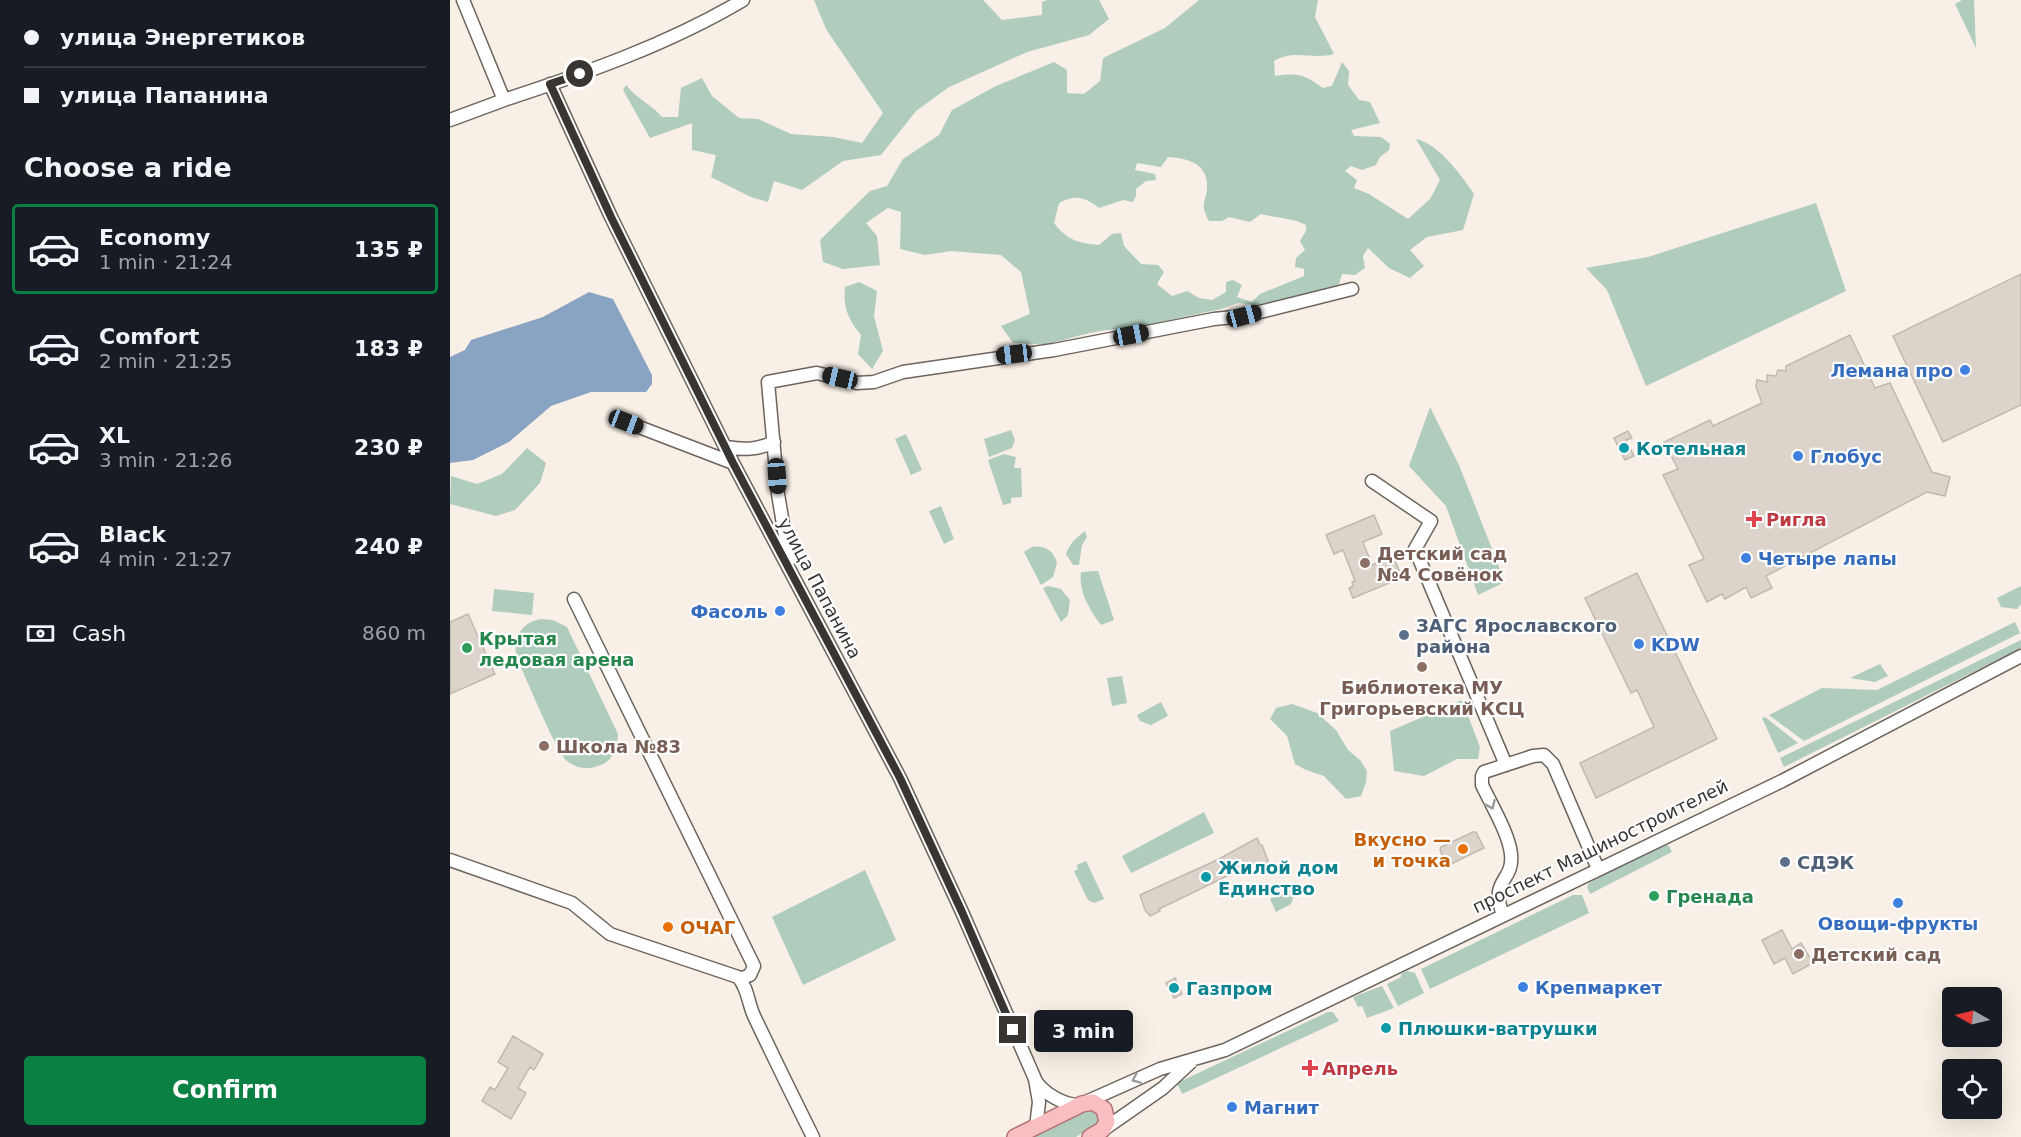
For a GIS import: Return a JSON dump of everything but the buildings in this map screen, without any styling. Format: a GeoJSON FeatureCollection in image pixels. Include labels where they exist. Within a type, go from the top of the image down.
{"type":"FeatureCollection","features":[{"type":"Feature","properties":{"kind":"main road","name":"проспект Машиностроителей"},"geometry":{"type":"LineString","coordinates":[[1015,1137],[1082,1104],[1096,1102],[1106,1111],[1106,1125],[1094,1135]]}},
{"type":"Feature","properties":{"kind":"street"},"geometry":{"type":"LineString","coordinates":[[463,0],[504,100]]}},
{"type":"Feature","properties":{"kind":"street"},"geometry":{"type":"LineString","coordinates":[[450,120],[592,70],[710,20],[743,0]]}},
{"type":"Feature","properties":{"kind":"street","name":"улица Папанина"},"geometry":{"type":"LineString","coordinates":[[550,84],[611,217],[733,463],[904,788],[962,912],[1035,1079],[1039,1097],[1036,1127]]}},
{"type":"Feature","properties":{"kind":"street"},"geometry":{"type":"LineString","coordinates":[[791,571],[778,494],[768,382],[817,373],[857,383],[874,382],[903,372],[1054,350],[1214,319],[1244,316],[1352,289]]}},
{"type":"Feature","properties":{"kind":"street"},"geometry":{"type":"LineString","coordinates":[[626,422],[733,463]]}},
{"type":"Feature","properties":{"kind":"street"},"geometry":{"type":"LineString","coordinates":[[726,447],[747,450],[762,448],[774,442]]}},
{"type":"Feature","properties":{"kind":"street"},"geometry":{"type":"LineString","coordinates":[[1372,481],[1431,521],[1415,549],[1506,765]]}},
{"type":"Feature","properties":{"kind":"street"},"geometry":{"type":"LineString","coordinates":[[574,599],[754,966],[750,975],[740,979]]}},
{"type":"Feature","properties":{"kind":"street","name":"проспект Машиностроителей"},"geometry":{"type":"LineString","coordinates":[[1082,1104],[1160,1069],[1225,1050],[1782,781],[2021,656]]}},
{"type":"Feature","properties":{"kind":"street"},"geometry":{"type":"LineString","coordinates":[[1503,915],[1497,896],[1499,887],[1510,871],[1511,854],[1481,780],[1484,772],[1544,755],[1553,764],[1576,823],[1598,870]]}},
{"type":"Feature","properties":{"kind":"street"},"geometry":{"type":"LineString","coordinates":[[450,860],[572,903],[610,934],[732,974],[740,979],[752,1013],[792,1099],[813,1137]]}},
{"type":"Feature","properties":{"kind":"street","name":"проспект Машиностроителей"},"geometry":{"type":"LineString","coordinates":[[1094,1135],[1163,1088],[1192,1061]]}},
{"type":"Feature","properties":{"kind":"street","name":"улица Папанина"},"geometry":{"type":"LineString","coordinates":[[1035,1079],[1045,1091],[1068,1103],[1082,1104]]}},
{"type":"Feature","properties":{"kind":"green space"},"geometry":{"type":"Polygon","coordinates":[[[814,0],[983,0],[1002,20],[1042,15],[1042,2],[1047,0],[1099,0],[1109,19],[1089,35],[1027,52],[949,87],[916,111],[881,155],[843,161],[802,190],[774,181],[768,202],[751,197],[711,177],[716,155],[692,150],[692,123],[650,138],[623,90],[626,85],[662,117],[678,117],[681,88],[702,78],[712,96],[739,118],[758,119],[791,134],[833,137],[862,143],[883,113],[826,29],[814,0]]]}},
{"type":"Feature","properties":{"kind":"green space"},"geometry":{"type":"Polygon","coordinates":[[[1199,0],[1318,0],[1315,17],[1334,54],[1281,57],[1274,61],[1275,76],[1300,76],[1323,88],[1332,86],[1342,62],[1349,71],[1348,85],[1359,100],[1370,102],[1380,123],[1351,130],[1354,136],[1381,137],[1390,144],[1389,150],[1380,157],[1376,165],[1362,170],[1351,166],[1345,171],[1357,180],[1354,188],[1369,194],[1408,219],[1430,199],[1440,180],[1416,139],[1425,142],[1449,161],[1474,194],[1463,230],[1427,237],[1410,250],[1424,266],[1410,278],[1389,268],[1368,248],[1363,256],[1365,268],[1355,275],[1342,274],[1339,284],[1329,294],[1315,297],[1302,294],[1287,301],[1259,305],[1238,303],[1221,309],[1122,330],[1095,332],[1042,344],[1013,343],[1001,326],[1030,314],[1021,272],[1001,255],[951,251],[925,255],[900,249],[901,212],[888,208],[866,223],[877,236],[880,265],[843,269],[823,262],[820,240],[870,191],[887,186],[903,159],[939,135],[952,110],[996,86],[1054,62],[1067,70],[1067,93],[1084,94],[1100,81],[1103,58],[1165,28],[1199,0]],[[1168,157],[1161,167],[1137,163],[1135,170],[1155,174],[1156,180],[1146,181],[1136,189],[1133,202],[1123,200],[1099,208],[1085,199],[1070,198],[1059,203],[1054,223],[1068,237],[1092,244],[1099,245],[1112,234],[1121,233],[1124,246],[1141,264],[1158,265],[1164,272],[1157,284],[1172,296],[1187,291],[1199,298],[1212,300],[1226,292],[1226,282],[1233,280],[1242,285],[1237,297],[1252,302],[1260,294],[1304,276],[1304,269],[1295,267],[1296,258],[1305,250],[1300,241],[1306,231],[1306,225],[1290,219],[1261,214],[1250,222],[1229,217],[1222,221],[1209,221],[1204,209],[1207,184],[1203,171],[1188,160],[1168,157]]]}},
{"type":"Feature","properties":{"kind":"green space"},"geometry":{"type":"Polygon","coordinates":[[[1962,0],[1974,0],[1976,48],[1955,4],[1962,0]]]}},
{"type":"Feature","properties":{"kind":"green space"},"geometry":{"type":"Polygon","coordinates":[[[1816,203],[1846,291],[1646,386],[1607,290],[1586,268],[1648,257],[1816,203]]]}},
{"type":"Feature","properties":{"kind":"green space"},"geometry":{"type":"Polygon","coordinates":[[[859,282],[877,291],[874,316],[883,351],[872,369],[858,354],[861,335],[850,318],[845,301],[845,287],[859,282]]]}},
{"type":"Feature","properties":{"kind":"green space"},"geometry":{"type":"Polygon","coordinates":[[[1430,407],[1459,465],[1505,582],[1478,595],[1446,506],[1409,466],[1430,407]]]}},
{"type":"Feature","properties":{"kind":"green space"},"geometry":{"type":"Polygon","coordinates":[[[1011,430],[1015,440],[1012,448],[989,457],[984,439],[1011,430]]]}},
{"type":"Feature","properties":{"kind":"green space"},"geometry":{"type":"Polygon","coordinates":[[[906,434],[922,470],[911,475],[895,439],[906,434]]]}},
{"type":"Feature","properties":{"kind":"green space"},"geometry":{"type":"Polygon","coordinates":[[[527,448],[546,463],[540,483],[515,510],[496,516],[450,504],[451,476],[477,484],[502,474],[527,448]]]}},
{"type":"Feature","properties":{"kind":"green space"},"geometry":{"type":"Polygon","coordinates":[[[1004,454],[1016,457],[1014,468],[1021,468],[1022,497],[1011,498],[1011,503],[1003,505],[988,460],[1004,454]]]}},
{"type":"Feature","properties":{"kind":"green space"},"geometry":{"type":"Polygon","coordinates":[[[941,506],[954,539],[944,544],[929,511],[941,506]]]}},
{"type":"Feature","properties":{"kind":"green space"},"geometry":{"type":"Polygon","coordinates":[[[1085,531],[1087,537],[1082,545],[1079,565],[1073,565],[1066,554],[1069,547],[1085,531]]]}},
{"type":"Feature","properties":{"kind":"green space"},"geometry":{"type":"Polygon","coordinates":[[[1032,547],[1048,550],[1054,555],[1057,563],[1053,577],[1041,585],[1024,552],[1032,547]]]}},
{"type":"Feature","properties":{"kind":"green space"},"geometry":{"type":"Polygon","coordinates":[[[1098,571],[1114,620],[1101,625],[1086,600],[1081,586],[1081,572],[1098,571]]]}},
{"type":"Feature","properties":{"kind":"green space"},"geometry":{"type":"Polygon","coordinates":[[[1048,586],[1061,589],[1070,600],[1068,615],[1061,622],[1043,588],[1048,586]]]}},
{"type":"Feature","properties":{"kind":"green space"},"geometry":{"type":"Polygon","coordinates":[[[2021,586],[2021,604],[2017,609],[2001,607],[1997,598],[2021,586]]]}},
{"type":"Feature","properties":{"kind":"green space"},"geometry":{"type":"Polygon","coordinates":[[[494,589],[534,593],[532,615],[492,611],[494,589]]]}},
{"type":"Feature","properties":{"kind":"green space"},"geometry":{"type":"Polygon","coordinates":[[[541,619],[553,620],[567,627],[618,734],[617,744],[611,758],[603,764],[594,767],[577,767],[562,755],[518,661],[516,640],[519,634],[527,625],[541,619]]]}},
{"type":"Feature","properties":{"kind":"green space"},"geometry":{"type":"Polygon","coordinates":[[[2015,622],[2020,633],[1804,741],[1769,715],[1822,688],[1877,690],[2015,622]]]}},
{"type":"Feature","properties":{"kind":"green space"},"geometry":{"type":"Polygon","coordinates":[[[2021,640],[2021,648],[1784,767],[1780,758],[2021,640]]]}},
{"type":"Feature","properties":{"kind":"green space"},"geometry":{"type":"Polygon","coordinates":[[[1880,664],[1888,676],[1875,682],[1850,678],[1880,664]]]}},
{"type":"Feature","properties":{"kind":"green space"},"geometry":{"type":"Polygon","coordinates":[[[1122,676],[1127,703],[1112,706],[1107,678],[1122,676]]]}},
{"type":"Feature","properties":{"kind":"green space"},"geometry":{"type":"Polygon","coordinates":[[[1462,700],[1480,747],[1478,759],[1457,759],[1424,776],[1394,771],[1390,731],[1462,700]]]}},
{"type":"Feature","properties":{"kind":"green space"},"geometry":{"type":"Polygon","coordinates":[[[1161,702],[1168,716],[1151,725],[1140,721],[1137,715],[1161,702]]]}},
{"type":"Feature","properties":{"kind":"green space"},"geometry":{"type":"Polygon","coordinates":[[[1292,704],[1317,713],[1336,730],[1348,750],[1360,760],[1367,771],[1361,796],[1346,799],[1324,776],[1295,764],[1287,736],[1270,719],[1276,708],[1292,704]]]}},
{"type":"Feature","properties":{"kind":"green space"},"geometry":{"type":"Polygon","coordinates":[[[1765,717],[1798,743],[1778,753],[1762,718],[1765,717]]]}},
{"type":"Feature","properties":{"kind":"green space"},"geometry":{"type":"Polygon","coordinates":[[[1204,812],[1214,833],[1131,873],[1122,856],[1204,812]]]}},
{"type":"Feature","properties":{"kind":"green space"},"geometry":{"type":"Polygon","coordinates":[[[1664,843],[1672,852],[1590,894],[1587,887],[1589,883],[1664,843]]]}},
{"type":"Feature","properties":{"kind":"green space"},"geometry":{"type":"Polygon","coordinates":[[[1086,861],[1104,899],[1094,903],[1088,900],[1074,871],[1078,869],[1077,865],[1086,861]]]}},
{"type":"Feature","properties":{"kind":"green space"},"geometry":{"type":"Polygon","coordinates":[[[865,870],[896,940],[803,985],[772,917],[865,870]]]}},
{"type":"Feature","properties":{"kind":"green space"},"geometry":{"type":"Polygon","coordinates":[[[1298,886],[1291,904],[1276,912],[1270,899],[1298,886]]]}},
{"type":"Feature","properties":{"kind":"green space"},"geometry":{"type":"Polygon","coordinates":[[[1573,895],[1582,895],[1589,913],[1430,989],[1421,969],[1573,895]]]}},
{"type":"Feature","properties":{"kind":"green space"},"geometry":{"type":"Polygon","coordinates":[[[1407,971],[1415,973],[1424,993],[1398,1006],[1387,984],[1407,971]]]}},
{"type":"Feature","properties":{"kind":"green space"},"geometry":{"type":"Polygon","coordinates":[[[1382,986],[1394,1008],[1367,1018],[1362,1006],[1358,1007],[1353,997],[1382,986]]]}},
{"type":"Feature","properties":{"kind":"green space"},"geometry":{"type":"Polygon","coordinates":[[[1328,1012],[1333,1012],[1339,1021],[1182,1094],[1177,1083],[1328,1012]]]}},
{"type":"Feature","properties":{"kind":"green space"},"geometry":{"type":"Polygon","coordinates":[[[1089,1108],[1099,1112],[1100,1122],[1076,1137],[1029,1137],[1089,1108]]]}},
{"type":"Feature","properties":{"kind":"water"},"geometry":{"type":"Polygon","coordinates":[[[589,292],[613,299],[652,375],[652,384],[646,392],[591,392],[551,406],[509,442],[473,460],[450,463],[450,357],[465,350],[471,340],[543,317],[589,292]]]}},
{"type":"Feature","properties":{"kind":"place","name":"Лемана про"},"geometry":{"type":"Point","coordinates":[1965,370]}},
{"type":"Feature","properties":{"kind":"place","name":"Котельная"},"geometry":{"type":"Point","coordinates":[1624,448]}},
{"type":"Feature","properties":{"kind":"place","name":"Глобус"},"geometry":{"type":"Point","coordinates":[1798,456]}},
{"type":"Feature","properties":{"kind":"place","name":"Ригла"},"geometry":{"type":"Point","coordinates":[1754,519]}},
{"type":"Feature","properties":{"kind":"place","name":"Четыре лапы"},"geometry":{"type":"Point","coordinates":[1746,558]}},
{"type":"Feature","properties":{"kind":"place","name":"Детский сад №4 Совёнок"},"geometry":{"type":"Point","coordinates":[1365,563]}},
{"type":"Feature","properties":{"kind":"place","name":"Фасоль"},"geometry":{"type":"Point","coordinates":[780,611]}},
{"type":"Feature","properties":{"kind":"place","name":"ЗАГС Ярославского района"},"geometry":{"type":"Point","coordinates":[1404,635]}},
{"type":"Feature","properties":{"kind":"place","name":"KDW"},"geometry":{"type":"Point","coordinates":[1639,644]}},
{"type":"Feature","properties":{"kind":"place","name":"Крытая ледовая арена"},"geometry":{"type":"Point","coordinates":[467,648]}},
{"type":"Feature","properties":{"kind":"place","name":"Библиотека МУ Григорьевский КСЦ"},"geometry":{"type":"Point","coordinates":[1422,667]}},
{"type":"Feature","properties":{"kind":"place","name":"Школа №83"},"geometry":{"type":"Point","coordinates":[544,746]}},
{"type":"Feature","properties":{"kind":"place","name":"Вкусно — и точка"},"geometry":{"type":"Point","coordinates":[1463,849]}},
{"type":"Feature","properties":{"kind":"place","name":"СДЭК"},"geometry":{"type":"Point","coordinates":[1785,862]}},
{"type":"Feature","properties":{"kind":"place","name":"Жилой дом Единство"},"geometry":{"type":"Point","coordinates":[1206,877]}},
{"type":"Feature","properties":{"kind":"place","name":"Гренада"},"geometry":{"type":"Point","coordinates":[1654,896]}},
{"type":"Feature","properties":{"kind":"place","name":"Овощи-фрукты"},"geometry":{"type":"Point","coordinates":[1898,903]}},
{"type":"Feature","properties":{"kind":"place","name":"ОЧАГ"},"geometry":{"type":"Point","coordinates":[668,927]}},
{"type":"Feature","properties":{"kind":"place","name":"Детский сад"},"geometry":{"type":"Point","coordinates":[1799,954]}},
{"type":"Feature","properties":{"kind":"place","name":"Крепмаркет"},"geometry":{"type":"Point","coordinates":[1523,987]}},
{"type":"Feature","properties":{"kind":"place","name":"Газпром"},"geometry":{"type":"Point","coordinates":[1174,988]}},
{"type":"Feature","properties":{"kind":"place","name":"Плюшки-ватрушки"},"geometry":{"type":"Point","coordinates":[1386,1028]}},
{"type":"Feature","properties":{"kind":"place","name":"Апрель"},"geometry":{"type":"Point","coordinates":[1310,1068]}},
{"type":"Feature","properties":{"kind":"place","name":"Магнит"},"geometry":{"type":"Point","coordinates":[1232,1107]}},
{"type":"Feature","properties":{"kind":"route"},"geometry":{"type":"LineString","coordinates":[[580,74],[550,84],[611,217],[733,463],[900,778],[1013,1030]]}}]}
